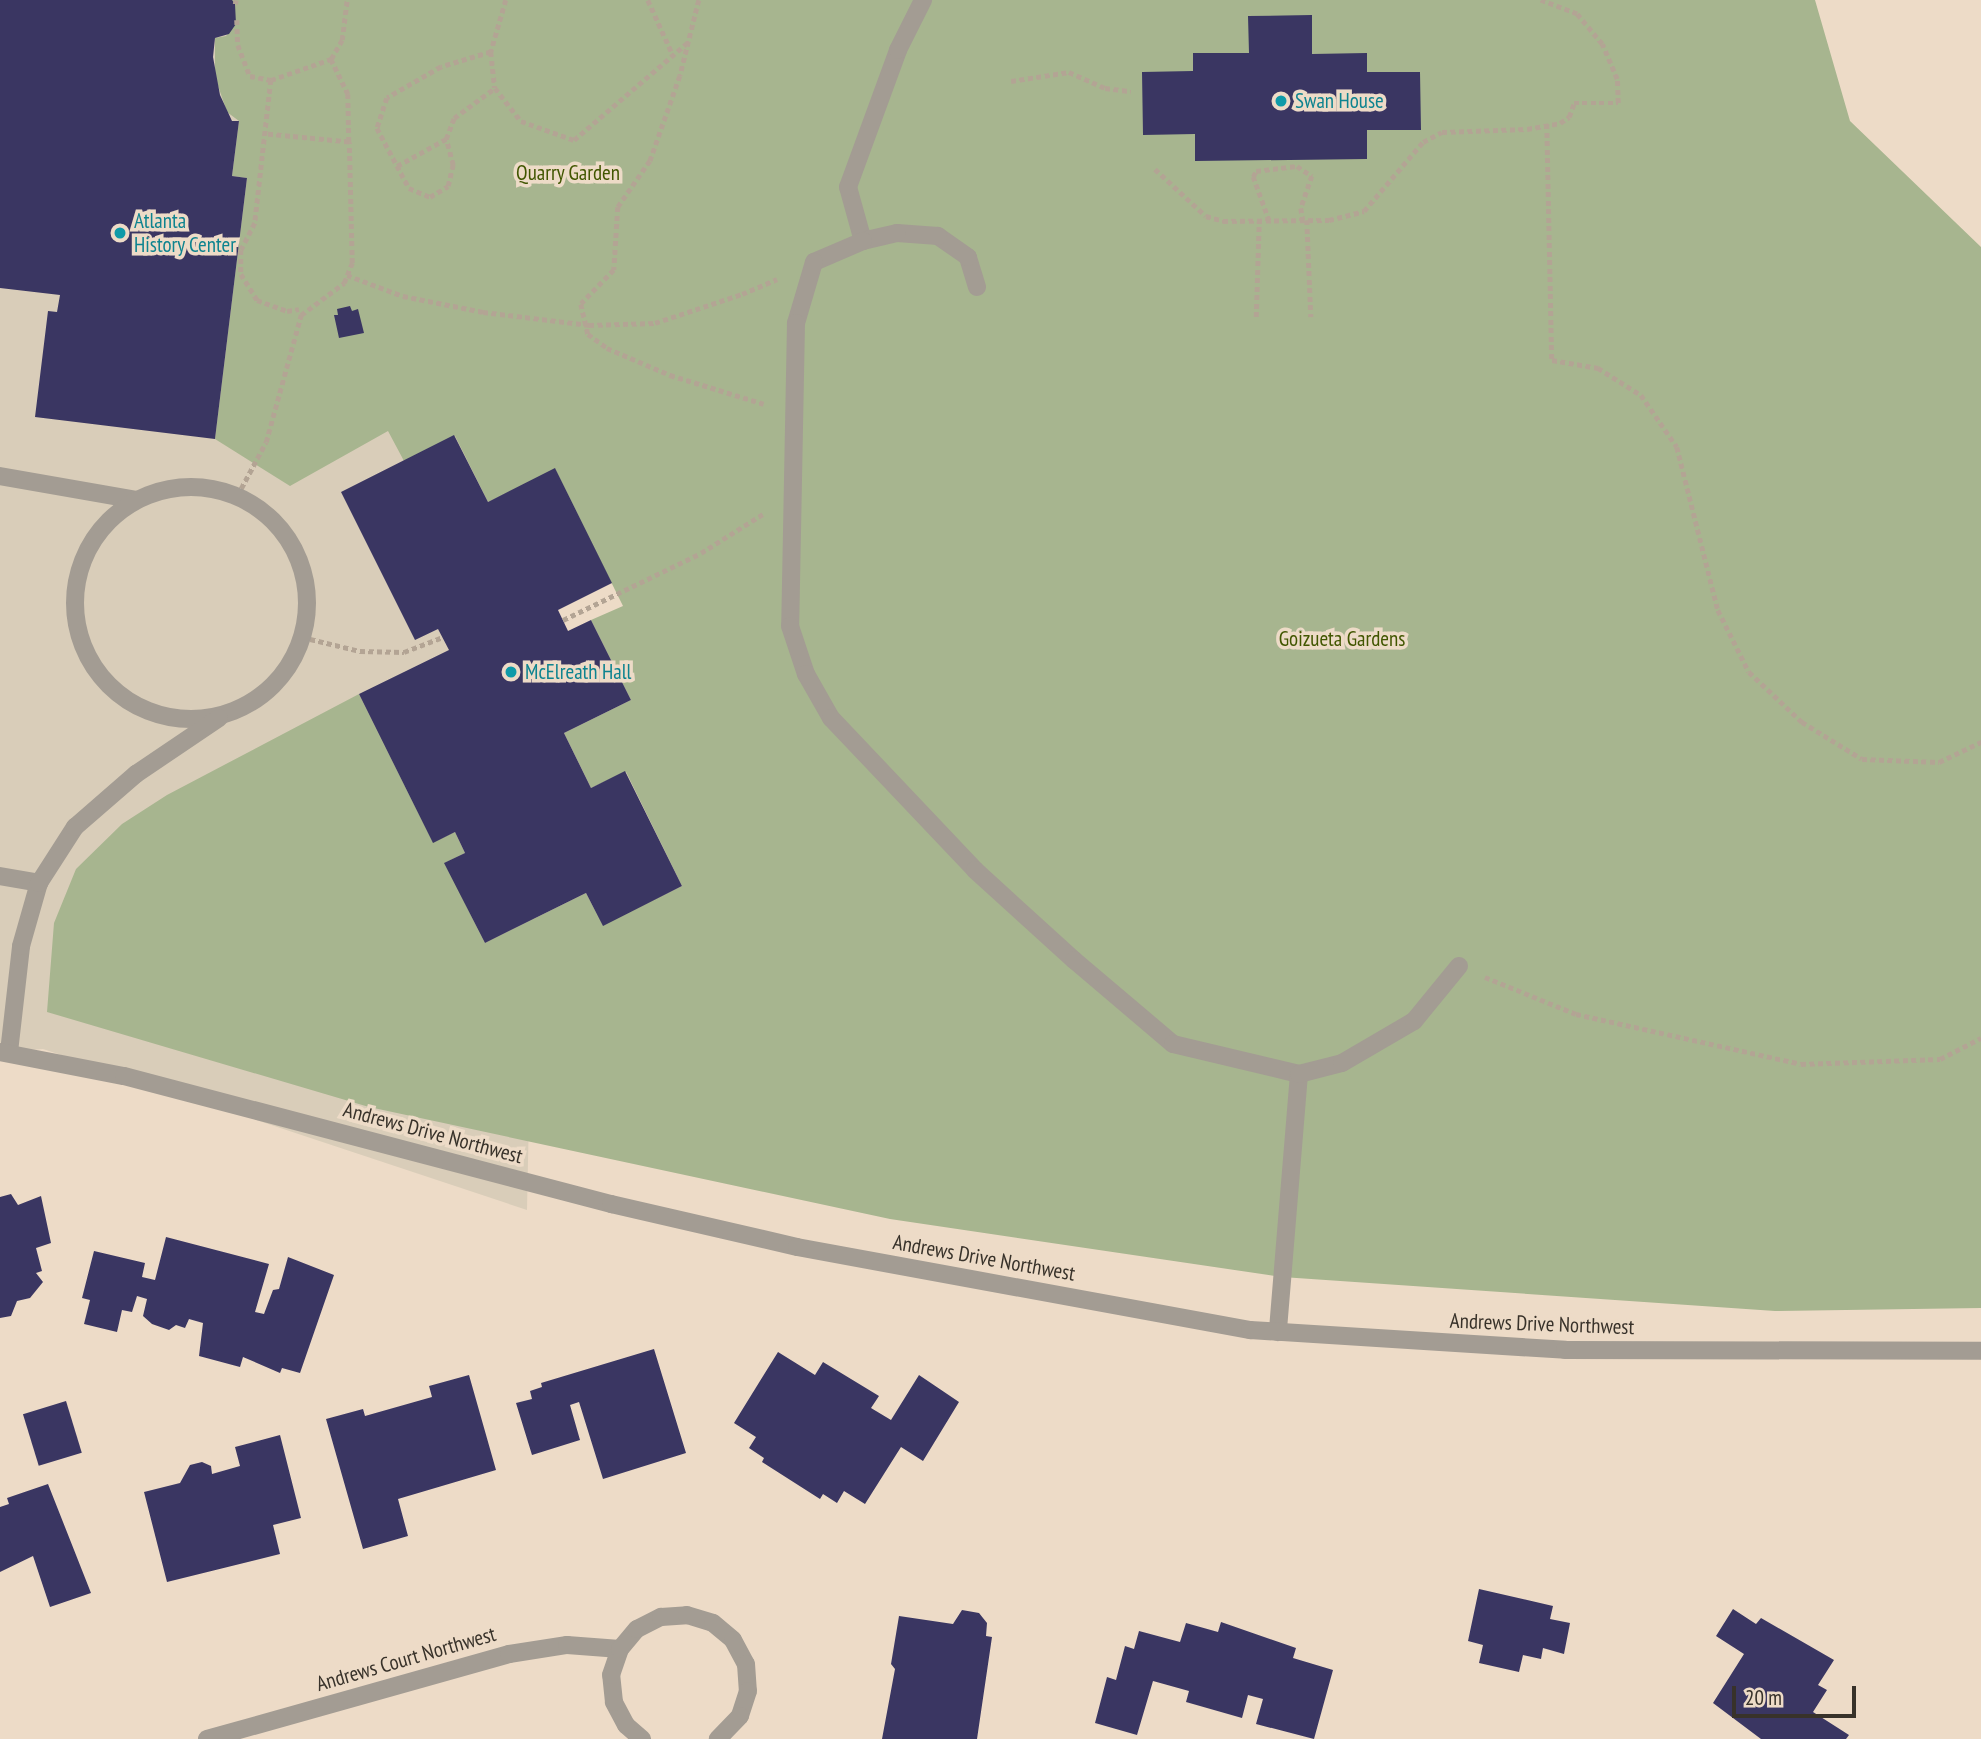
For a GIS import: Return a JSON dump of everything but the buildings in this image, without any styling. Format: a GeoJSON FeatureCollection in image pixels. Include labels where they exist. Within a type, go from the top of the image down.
{"type":"FeatureCollection","features":[{"type":"Feature","properties":{"kind":"street"},"geometry":{"type":"LineString","coordinates":[[863,241],[848,187],[898,50],[923,0]]}},
{"type":"Feature","properties":{"kind":"street"},"geometry":{"type":"LineString","coordinates":[[977,287],[968,257],[938,236],[897,233],[863,241],[814,262],[796,323],[790,497],[790,626],[806,674],[831,718],[975,870],[1173,1044],[1299,1074],[1342,1063],[1414,1021],[1459,966]]}},
{"type":"Feature","properties":{"kind":"street"},"geometry":{"type":"LineString","coordinates":[[0,476],[136,500]]}},
{"type":"Feature","properties":{"kind":"street"},"geometry":{"type":"LineString","coordinates":[[5,1052],[21,946],[39,883],[75,827],[136,774],[222,715],[268,691],[285,672],[302,637],[307,598],[294,548],[260,509],[237,496],[186,486],[136,500],[115,514],[84,556],[77,582],[79,633],[103,679],[123,697],[170,717],[222,715]]}},
{"type":"Feature","properties":{"kind":"street"},"geometry":{"type":"LineString","coordinates":[[0,876],[39,883]]}},
{"type":"Feature","properties":{"kind":"street","name":"Andrews Drive Northwest"},"geometry":{"type":"LineString","coordinates":[[5,1052],[124,1076],[611,1204],[797,1247],[1278,1332],[1565,1350],[1981,1351]]}},
{"type":"Feature","properties":{"kind":"street"},"geometry":{"type":"LineString","coordinates":[[1278,1332],[1299,1074]]}},
{"type":"Feature","properties":{"kind":"street"},"geometry":{"type":"LineString","coordinates":[[642,1739],[626,1725],[614,1702],[611,1675],[620,1649],[637,1629],[661,1617],[687,1615],[713,1623],[733,1640],[746,1664],[748,1691],[740,1716],[718,1739]]}},
{"type":"Feature","properties":{"kind":"street","name":"Andrews Court Northwest"},"geometry":{"type":"LineString","coordinates":[[208,1739],[509,1654],[567,1645],[620,1649]]}},
{"type":"Feature","properties":{"kind":"path"},"geometry":{"type":"LineString","coordinates":[[237,20],[238,45],[250,76],[271,80],[331,59],[342,40],[347,0]]}},
{"type":"Feature","properties":{"kind":"path"},"geometry":{"type":"LineString","coordinates":[[506,0],[491,52],[495,88],[521,121],[575,140],[688,43]]}},
{"type":"Feature","properties":{"kind":"path"},"geometry":{"type":"LineString","coordinates":[[648,0],[673,55]]}},
{"type":"Feature","properties":{"kind":"path"},"geometry":{"type":"LineString","coordinates":[[699,0],[650,161],[618,207],[614,270],[581,304],[588,334],[607,348],[755,404],[793,405]]}},
{"type":"Feature","properties":{"kind":"path"},"geometry":{"type":"LineString","coordinates":[[1155,169],[1206,216],[1259,221],[1305,220],[1364,211],[1423,142],[1442,132],[1548,124],[1569,117],[1574,103],[1618,103],[1617,79],[1602,44],[1577,14],[1540,0]]}},
{"type":"Feature","properties":{"kind":"path"},"geometry":{"type":"LineString","coordinates":[[491,52],[441,66],[387,98],[377,128],[409,188],[430,197],[448,186],[453,165],[446,139],[454,118],[495,88]]}},
{"type":"Feature","properties":{"kind":"path"},"geometry":{"type":"LineString","coordinates":[[237,496],[266,442],[301,315],[344,283],[352,263],[348,94],[331,59]]}},
{"type":"Feature","properties":{"kind":"path"},"geometry":{"type":"LineString","coordinates":[[1011,81],[1069,72],[1105,88],[1131,90]]}},
{"type":"Feature","properties":{"kind":"path"},"geometry":{"type":"LineString","coordinates":[[271,80],[255,223],[240,250],[241,274],[257,300],[287,311],[299,309]]}},
{"type":"Feature","properties":{"kind":"path"},"geometry":{"type":"LineString","coordinates":[[1548,124],[1552,360],[1598,368],[1641,395],[1677,447],[1717,610],[1749,673],[1802,722],[1862,759],[1939,762],[1981,742]]}},
{"type":"Feature","properties":{"kind":"path"},"geometry":{"type":"LineString","coordinates":[[266,134],[349,142]]}},
{"type":"Feature","properties":{"kind":"path"},"geometry":{"type":"LineString","coordinates":[[397,166],[446,139]]}},
{"type":"Feature","properties":{"kind":"path"},"geometry":{"type":"LineString","coordinates":[[1269,221],[1253,177],[1256,171],[1297,166],[1312,176],[1301,208],[1305,220],[1311,317]]}},
{"type":"Feature","properties":{"kind":"path"},"geometry":{"type":"LineString","coordinates":[[1256,317],[1259,221]]}},
{"type":"Feature","properties":{"kind":"path"},"geometry":{"type":"LineString","coordinates":[[347,275],[404,296],[483,312],[589,325],[654,323],[742,294]]}},
{"type":"Feature","properties":{"kind":"path"},"geometry":{"type":"LineString","coordinates":[[564,620],[701,553],[790,497]]}},
{"type":"Feature","properties":{"kind":"path"},"geometry":{"type":"LineString","coordinates":[[302,637],[360,651],[404,652],[443,637]]}},
{"type":"Feature","properties":{"kind":"path"},"geometry":{"type":"LineString","coordinates":[[1459,966],[1576,1014],[1801,1064],[1940,1059],[1981,1038]]}},
{"type":"Feature","properties":{"kind":"shaded area"},"geometry":{"type":"Polygon","coordinates":[[[0,0],[552,0],[527,1210],[43,1049],[0,1052],[0,0]]]}},
{"type":"Feature","properties":{"kind":"green space","name":"Goizueta Gardens"},"geometry":{"type":"Polygon","coordinates":[[[231,0],[1815,0],[1850,121],[1981,247],[1981,1308],[1775,1311],[1282,1277],[890,1219],[369,1107],[47,1012],[54,923],[76,869],[122,824],[167,795],[359,694],[433,842],[455,832],[465,853],[445,863],[485,943],[586,893],[603,925],[682,886],[626,772],[591,788],[564,733],[631,700],[591,620],[623,606],[555,469],[488,502],[455,436],[404,461],[388,431],[290,486],[215,439],[247,178],[232,176],[239,121],[227,112],[215,77],[215,38],[226,36],[236,24],[231,0]]]}},
{"type":"Feature","properties":{"kind":"place","name":"Swan House"},"geometry":{"type":"Point","coordinates":[1281,101]}},
{"type":"Feature","properties":{"kind":"place","name":"Atlanta History Center"},"geometry":{"type":"Point","coordinates":[120,233]}},
{"type":"Feature","properties":{"kind":"place","name":"McElreath Hall"},"geometry":{"type":"Point","coordinates":[511,672]}},
{"type":"Feature","properties":{"kind":"park label","name":"Quarry Garden"},"geometry":{"type":"Point","coordinates":[568,173]}}]}
